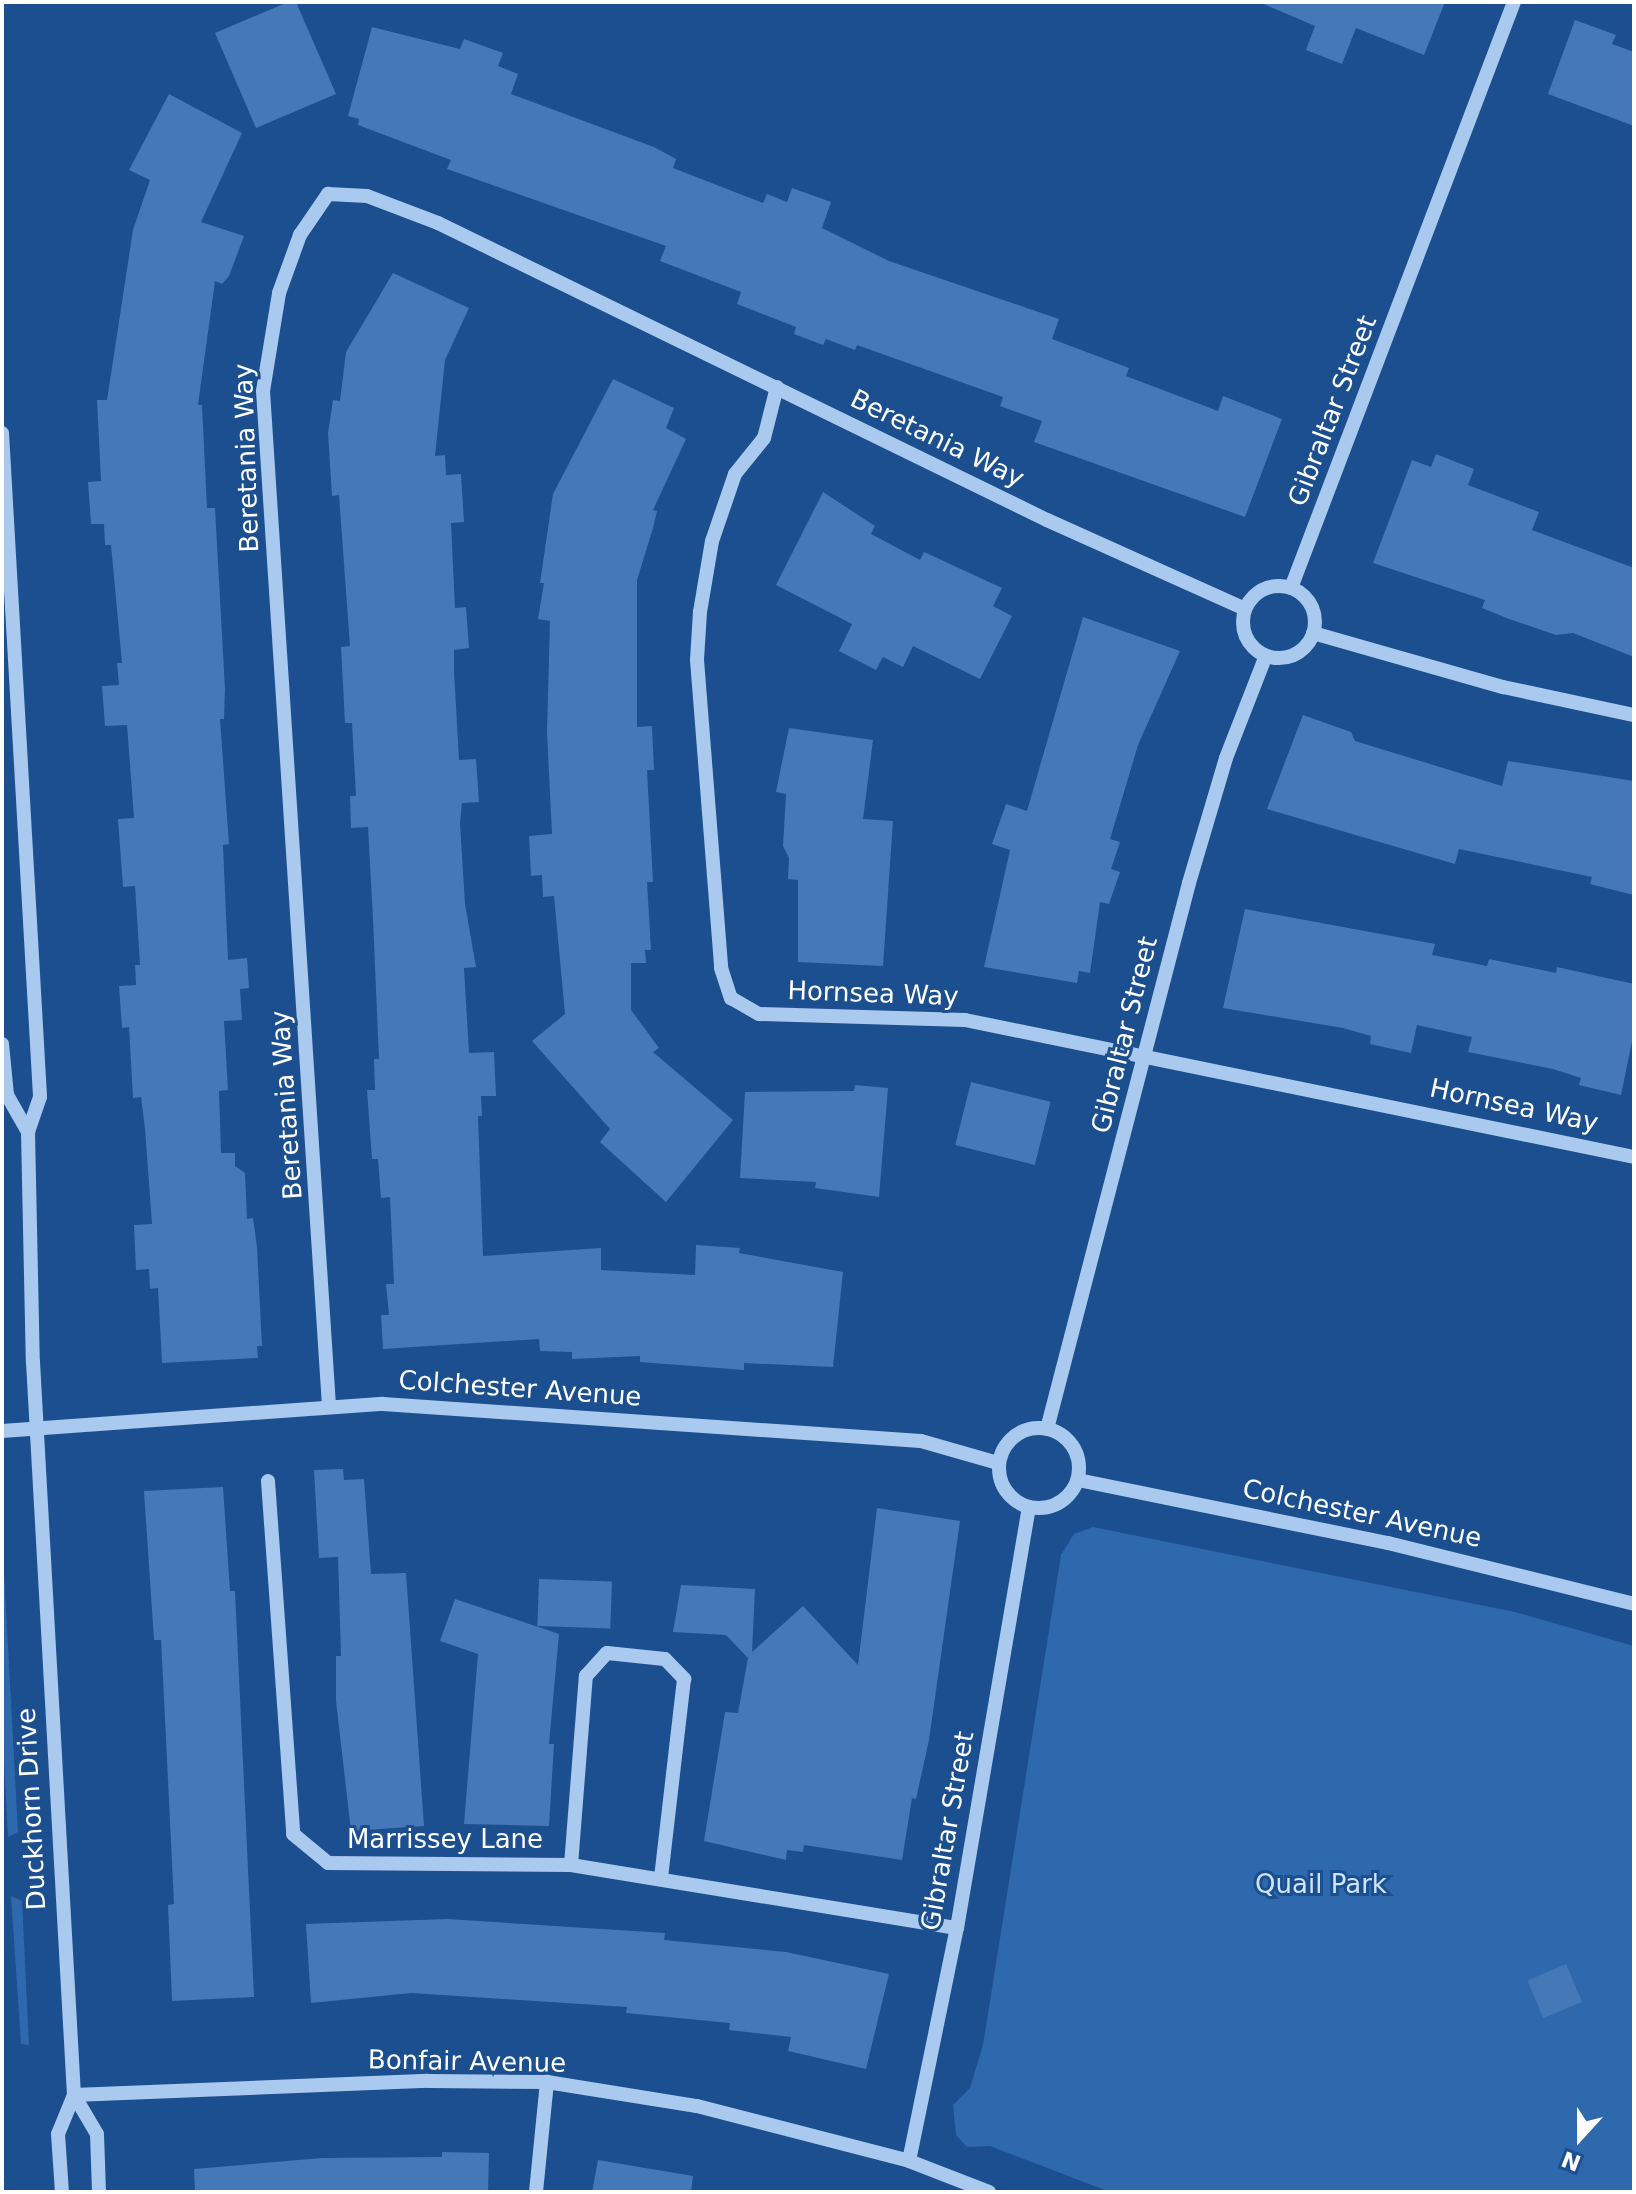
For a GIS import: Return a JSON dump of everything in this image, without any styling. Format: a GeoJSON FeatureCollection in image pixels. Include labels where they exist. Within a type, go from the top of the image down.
{"type":"FeatureCollection","features":[{"type":"Feature","properties":{"kind":"street","name":"Gibraltar Street"},"geometry":{"type":"LineString","coordinates":[[1291,588],[1514,2]]}},
{"type":"Feature","properties":{"kind":"street","name":"Beretania Way"},"geometry":{"type":"LineString","coordinates":[[329,1406],[263,391],[269,332],[300,235],[328,194],[367,196],[511,256],[1047,520],[1245,609]]}},
{"type":"Feature","properties":{"kind":"street","name":"Hornsea Way"},"geometry":{"type":"LineString","coordinates":[[777,387],[764,438],[735,474],[712,541],[700,612],[697,660],[721,968],[731,998],[759,1014],[965,1020],[1634,1157]]}},
{"type":"Feature","properties":{"kind":"street","name":"Duckhorn Drive"},"geometry":{"type":"LineString","coordinates":[[2,433],[40,1097],[28,1132],[37,1430],[74,2095],[58,2134],[62,2192]]}},
{"type":"Feature","properties":{"kind":"street"},"geometry":{"type":"LineString","coordinates":[[1291,588],[1312,609],[1313,633],[1299,651],[1265,658],[1244,631],[1245,609],[1261,590],[1291,588]]}},
{"type":"Feature","properties":{"kind":"street"},"geometry":{"type":"LineString","coordinates":[[1313,633],[1503,687],[1634,715]]}},
{"type":"Feature","properties":{"kind":"street","name":"Gibraltar Street"},"geometry":{"type":"LineString","coordinates":[[1047,1429],[1143,1055],[1226,758],[1265,658]]}},
{"type":"Feature","properties":{"kind":"street","name":"Duckhorn Drive"},"geometry":{"type":"LineString","coordinates":[[2,1044],[7,1095],[28,1132]]}},
{"type":"Feature","properties":{"kind":"street","name":"Colchester Avenue"},"geometry":{"type":"LineString","coordinates":[[2,1431],[383,1404],[921,1441],[998,1463]]}},
{"type":"Feature","properties":{"kind":"street"},"geometry":{"type":"LineString","coordinates":[[1047,1429],[1070,1442],[1077,1454],[1078,1480],[1062,1502],[1029,1507],[1003,1489],[998,1463],[1002,1450],[1021,1432],[1047,1429]]}},
{"type":"Feature","properties":{"kind":"street","name":"Colchester Avenue"},"geometry":{"type":"LineString","coordinates":[[1078,1480],[1402,1546],[1634,1604]]}},
{"type":"Feature","properties":{"kind":"street","name":"Marrissey Lane"},"geometry":{"type":"LineString","coordinates":[[268,1481],[293,1834],[328,1863],[571,1865],[661,1877],[957,1928]]}},
{"type":"Feature","properties":{"kind":"street","name":"Gibraltar Street"},"geometry":{"type":"LineString","coordinates":[[909,2161],[957,1928],[1029,1507]]}},
{"type":"Feature","properties":{"kind":"street"},"geometry":{"type":"LineString","coordinates":[[571,1865],[586,1676],[607,1653],[665,1659],[684,1679],[661,1877]]}},
{"type":"Feature","properties":{"kind":"street","name":"Bonfair Avenue"},"geometry":{"type":"LineString","coordinates":[[74,2095],[428,2081],[547,2082],[697,2106],[909,2161],[989,2192]]}},
{"type":"Feature","properties":{"kind":"street"},"geometry":{"type":"LineString","coordinates":[[536,2192],[547,2082]]}},
{"type":"Feature","properties":{"kind":"street"},"geometry":{"type":"LineString","coordinates":[[74,2095],[97,2134],[99,2192]]}},
{"type":"Feature","properties":{"kind":"green space","name":"Quail Park"},"geometry":{"type":"Polygon","coordinates":[[[1093,1527],[1515,1612],[1634,1646],[1634,2192],[1110,2192],[990,2146],[967,2147],[956,2135],[953,2105],[970,2088],[983,2045],[1061,1555],[1074,1534],[1093,1527]]]}},
{"type":"Feature","properties":{"kind":"green space"},"geometry":{"type":"Polygon","coordinates":[[[2,1535],[18,1832],[8,1837],[2,1725],[2,1535]]]}},
{"type":"Feature","properties":{"kind":"green space"},"geometry":{"type":"Polygon","coordinates":[[[11,1896],[22,1901],[29,2045],[21,2044],[11,1896]]]}},
{"type":"Feature","properties":{"kind":"building"},"geometry":{"type":"Polygon","coordinates":[[[288,2],[296,2],[336,94],[256,128],[215,33],[288,2]]]}},
{"type":"Feature","properties":{"kind":"building"},"geometry":{"type":"Polygon","coordinates":[[[1259,2],[1445,2],[1424,55],[1356,28],[1342,64],[1306,50],[1315,26],[1259,2]]]}},
{"type":"Feature","properties":{"kind":"building"},"geometry":{"type":"Polygon","coordinates":[[[1575,20],[1616,35],[1612,44],[1634,52],[1634,126],[1548,94],[1575,20]]]}},
{"type":"Feature","properties":{"kind":"building"},"geometry":{"type":"Polygon","coordinates":[[[372,27],[460,49],[464,39],[503,53],[498,66],[518,74],[511,94],[654,147],[676,159],[673,168],[763,203],[767,194],[787,202],[792,188],[831,202],[822,228],[889,261],[1059,319],[1052,339],[1129,368],[1126,376],[1218,411],[1223,396],[1282,419],[1245,517],[1034,442],[1042,421],[1000,406],[1003,397],[857,345],[855,350],[826,339],[823,345],[794,334],[796,327],[737,304],[741,292],[660,261],[666,246],[447,169],[451,160],[358,125],[359,119],[348,116],[372,27]]]}},
{"type":"Feature","properties":{"kind":"building"},"geometry":{"type":"Polygon","coordinates":[[[169,94],[242,133],[201,222],[244,236],[229,276],[222,284],[215,281],[198,405],[202,405],[207,508],[215,508],[225,689],[224,719],[220,719],[229,844],[223,845],[228,960],[247,958],[249,988],[240,989],[242,1020],[224,1021],[228,1090],[219,1091],[221,1153],[235,1153],[235,1166],[245,1173],[247,1219],[253,1218],[257,1247],[262,1346],[257,1346],[258,1358],[162,1363],[158,1288],[150,1289],[149,1269],[136,1270],[134,1225],[152,1224],[141,1097],[133,1098],[129,1027],[122,1028],[119,986],[136,985],[135,965],[140,965],[135,886],[123,887],[118,819],[134,818],[127,725],[105,726],[102,686],[119,685],[117,663],[122,663],[111,545],[105,545],[104,524],[91,524],[88,482],[101,481],[97,400],[107,400],[133,230],[150,180],[129,170],[169,94]]]}},
{"type":"Feature","properties":{"kind":"building"},"geometry":{"type":"Polygon","coordinates":[[[393,273],[469,308],[445,360],[435,456],[445,455],[446,475],[461,474],[464,522],[451,523],[455,608],[466,607],[469,648],[454,650],[454,671],[459,760],[476,759],[479,802],[462,803],[460,823],[465,904],[476,967],[464,968],[469,1053],[494,1052],[496,1096],[481,1096],[482,1116],[478,1116],[483,1256],[601,1248],[601,1270],[695,1275],[696,1245],[740,1248],[739,1253],[843,1272],[833,1367],[744,1363],[744,1370],[640,1362],[640,1356],[572,1359],[572,1352],[540,1351],[539,1339],[383,1349],[381,1315],[389,1315],[386,1284],[394,1284],[390,1197],[381,1198],[378,1159],[372,1159],[367,1090],[375,1090],[374,1059],[379,1059],[368,827],[351,828],[350,796],[356,796],[352,723],[345,723],[341,647],[350,646],[339,495],[332,496],[328,433],[333,400],[340,401],[346,352],[393,273]]]}},
{"type":"Feature","properties":{"kind":"building"},"geometry":{"type":"Polygon","coordinates":[[[613,379],[674,408],[666,428],[686,439],[653,510],[657,511],[637,580],[637,727],[652,726],[654,770],[647,770],[653,882],[647,882],[651,950],[645,950],[646,963],[631,963],[631,1010],[659,1048],[653,1052],[733,1120],[666,1202],[600,1142],[610,1129],[532,1041],[565,1014],[554,896],[543,897],[542,875],[531,876],[529,836],[552,834],[547,732],[550,621],[538,619],[544,583],[540,583],[553,494],[613,379]]]}},
{"type":"Feature","properties":{"kind":"building"},"geometry":{"type":"Polygon","coordinates":[[[1436,454],[1474,469],[1468,485],[1539,512],[1532,530],[1634,568],[1634,657],[1573,633],[1556,635],[1509,619],[1482,608],[1485,600],[1373,563],[1412,460],[1431,467],[1436,454]]]}},
{"type":"Feature","properties":{"kind":"building"},"geometry":{"type":"Polygon","coordinates":[[[823,492],[875,526],[871,534],[920,560],[924,552],[1002,588],[993,606],[1012,616],[980,679],[913,646],[903,667],[883,657],[876,670],[839,651],[852,624],[776,585],[823,492]]]}},
{"type":"Feature","properties":{"kind":"building"},"geometry":{"type":"Polygon","coordinates":[[[1083,617],[1180,651],[1138,745],[1110,839],[1120,842],[1111,869],[1120,872],[1109,904],[1100,902],[1090,973],[1079,971],[1077,983],[984,967],[1010,850],[992,844],[1006,804],[1027,811],[1083,617]]]}},
{"type":"Feature","properties":{"kind":"building"},"geometry":{"type":"Polygon","coordinates":[[[1303,715],[1351,732],[1355,741],[1502,786],[1508,761],[1634,781],[1634,895],[1590,884],[1592,877],[1459,849],[1455,864],[1267,809],[1303,715]]]}},
{"type":"Feature","properties":{"kind":"building"},"geometry":{"type":"Polygon","coordinates":[[[789,728],[873,740],[863,819],[893,821],[883,966],[798,962],[798,880],[788,879],[789,858],[783,846],[786,794],[776,792],[789,728]]]}},
{"type":"Feature","properties":{"kind":"building"},"geometry":{"type":"Polygon","coordinates":[[[1245,909],[1435,944],[1432,955],[1487,966],[1489,959],[1556,973],[1557,967],[1634,984],[1634,1032],[1621,1095],[1579,1085],[1581,1078],[1553,1069],[1468,1052],[1472,1037],[1417,1025],[1411,1053],[1370,1044],[1371,1036],[1343,1028],[1223,1008],[1245,909]]]}},
{"type":"Feature","properties":{"kind":"building"},"geometry":{"type":"Polygon","coordinates":[[[971,1082],[1051,1102],[1035,1165],[955,1145],[971,1082]]]}},
{"type":"Feature","properties":{"kind":"building"},"geometry":{"type":"Polygon","coordinates":[[[855,1085],[888,1088],[879,1197],[815,1188],[816,1182],[740,1178],[745,1092],[854,1091],[855,1085]]]}},
{"type":"Feature","properties":{"kind":"building"},"geometry":{"type":"Polygon","coordinates":[[[343,1469],[344,1480],[364,1479],[371,1574],[406,1573],[424,1826],[351,1831],[336,1701],[336,1656],[341,1656],[338,1557],[319,1558],[314,1470],[343,1469]]]}},
{"type":"Feature","properties":{"kind":"building"},"geometry":{"type":"Polygon","coordinates":[[[223,1487],[230,1591],[235,1591],[254,1997],[172,2001],[168,1905],[174,1904],[161,1640],[154,1640],[144,1491],[223,1487]]]}},
{"type":"Feature","properties":{"kind":"building"},"geometry":{"type":"Polygon","coordinates":[[[877,1508],[960,1521],[929,1740],[916,1799],[912,1798],[902,1860],[804,1845],[803,1852],[787,1850],[786,1860],[704,1841],[725,1712],[738,1713],[748,1658],[726,1635],[673,1632],[681,1585],[755,1589],[752,1652],[803,1606],[858,1665],[877,1508]]]}},
{"type":"Feature","properties":{"kind":"building"},"geometry":{"type":"Polygon","coordinates":[[[539,1579],[612,1582],[610,1629],[537,1626],[539,1579]]]}},
{"type":"Feature","properties":{"kind":"building"},"geometry":{"type":"Polygon","coordinates":[[[455,1599],[559,1634],[549,1744],[554,1744],[549,1826],[464,1824],[478,1654],[440,1641],[455,1599]]]}},
{"type":"Feature","properties":{"kind":"building"},"geometry":{"type":"Polygon","coordinates":[[[447,1919],[665,1933],[664,1940],[786,1952],[889,1974],[866,2069],[788,2051],[791,2037],[729,2030],[730,2023],[626,2013],[627,2007],[411,1993],[311,2003],[306,1924],[447,1919]]]}},
{"type":"Feature","properties":{"kind":"building"},"geometry":{"type":"Polygon","coordinates":[[[1566,1964],[1582,2002],[1543,2018],[1527,1980],[1566,1964]]]}},
{"type":"Feature","properties":{"kind":"building"},"geometry":{"type":"Polygon","coordinates":[[[442,2152],[489,2153],[488,2192],[195,2192],[194,2169],[322,2158],[442,2157],[442,2152]]]}},
{"type":"Feature","properties":{"kind":"building"},"geometry":{"type":"Polygon","coordinates":[[[598,2160],[693,2176],[691,2192],[592,2192],[598,2160]]]}}]}
